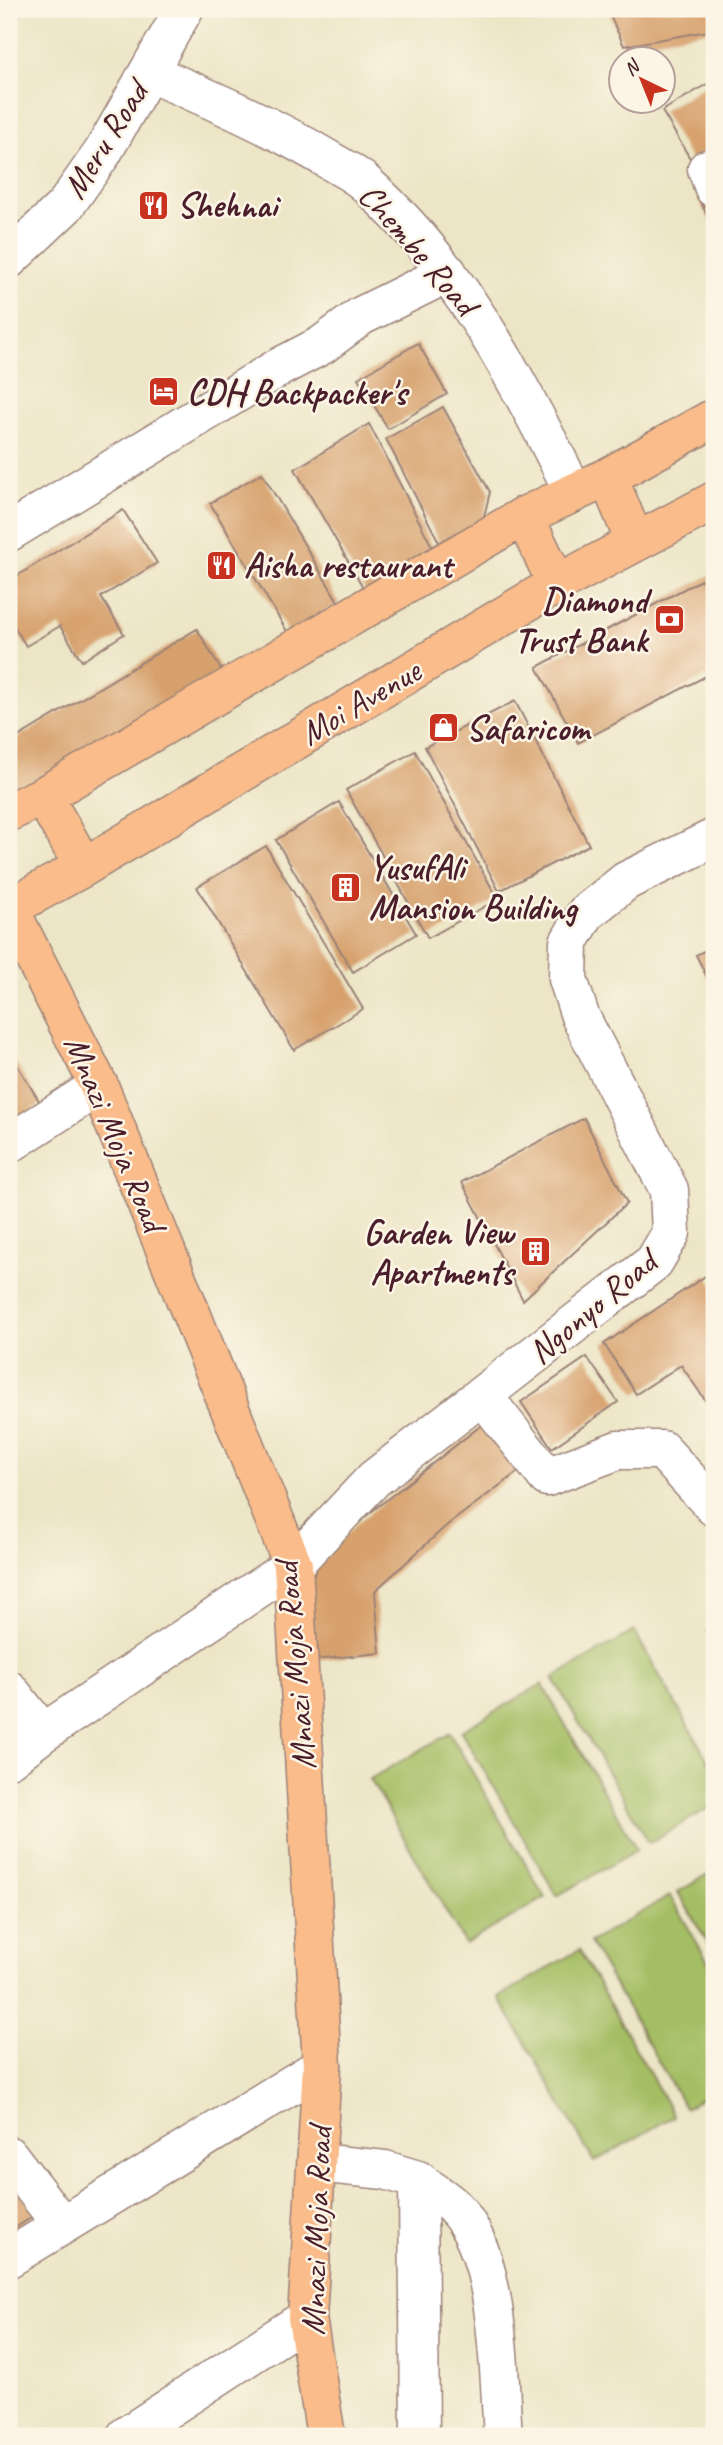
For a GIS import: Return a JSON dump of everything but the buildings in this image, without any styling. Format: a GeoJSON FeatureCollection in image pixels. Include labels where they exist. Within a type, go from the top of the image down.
{"type":"FeatureCollection","features":[{"type":"Feature","properties":{"kind":"main road"},"geometry":{"type":"LineString","coordinates":[[9,813],[43,796],[524,516],[608,477],[714,418]]}},
{"type":"Feature","properties":{"kind":"main road"},"geometry":{"type":"LineString","coordinates":[[608,477],[635,542]]}},
{"type":"Feature","properties":{"kind":"main road","name":"Moi Avenue"},"geometry":{"type":"LineString","coordinates":[[9,908],[84,867],[557,584],[714,501]]}},
{"type":"Feature","properties":{"kind":"main road"},"geometry":{"type":"LineString","coordinates":[[524,516],[557,584]]}},
{"type":"Feature","properties":{"kind":"main road"},"geometry":{"type":"LineString","coordinates":[[43,796],[84,867]]}},
{"type":"Feature","properties":{"kind":"main road","name":"Mnazi Moja Road"},"geometry":{"type":"LineString","coordinates":[[9,908],[99,1086],[293,1565],[322,2066],[307,2318],[326,2436]]}},
{"type":"Feature","properties":{"kind":"street","name":"Meru Road"},"geometry":{"type":"LineString","coordinates":[[9,258],[65,206],[103,152],[184,9]]}},
{"type":"Feature","properties":{"kind":"street","name":"Chembe Road"},"geometry":{"type":"LineString","coordinates":[[143,81],[157,76],[176,84],[297,141],[363,181],[448,273],[480,318],[537,417],[574,493]]}},
{"type":"Feature","properties":{"kind":"street"},"geometry":{"type":"LineString","coordinates":[[9,532],[278,368],[322,345],[361,316],[448,273]]}},
{"type":"Feature","properties":{"kind":"street","name":"Ngonyo Road"},"geometry":{"type":"LineString","coordinates":[[9,1759],[43,1732],[293,1565],[374,1479],[654,1262],[671,1233],[669,1190],[580,1016],[568,979],[569,942],[586,914],[626,881],[714,838]]}},
{"type":"Feature","properties":{"kind":"street"},"geometry":{"type":"LineString","coordinates":[[9,1144],[99,1086]]}},
{"type":"Feature","properties":{"kind":"street"},"geometry":{"type":"LineString","coordinates":[[483,1396],[547,1477],[618,1450],[662,1450],[714,1507]]}},
{"type":"Feature","properties":{"kind":"street"},"geometry":{"type":"LineString","coordinates":[[9,1690],[43,1732]]}},
{"type":"Feature","properties":{"kind":"street"},"geometry":{"type":"LineString","coordinates":[[9,2258],[322,2066]]}},
{"type":"Feature","properties":{"kind":"street"},"geometry":{"type":"LineString","coordinates":[[9,2156],[61,2224]]}},
{"type":"Feature","properties":{"kind":"street"},"geometry":{"type":"LineString","coordinates":[[317,2163],[385,2170],[418,2180],[454,2208],[476,2242],[491,2287],[503,2436]]}},
{"type":"Feature","properties":{"kind":"street"},"geometry":{"type":"LineString","coordinates":[[418,2180],[419,2436]]}},
{"type":"Feature","properties":{"kind":"street"},"geometry":{"type":"LineString","coordinates":[[126,2436],[307,2318]]}},
{"type":"Feature","properties":{"kind":"green space"},"geometry":{"type":"Polygon","coordinates":[[[634,1631],[714,1771],[714,1805],[649,1843],[553,1678],[634,1631]]]}},
{"type":"Feature","properties":{"kind":"green space"},"geometry":{"type":"Polygon","coordinates":[[[542,1684],[637,1850],[557,1896],[461,1731],[542,1684]]]}},
{"type":"Feature","properties":{"kind":"green space"},"geometry":{"type":"Polygon","coordinates":[[[450,1733],[545,1898],[465,1944],[370,1779],[450,1733]]]}},
{"type":"Feature","properties":{"kind":"green space"},"geometry":{"type":"Polygon","coordinates":[[[714,1871],[714,1954],[678,1892],[714,1871]]]}},
{"type":"Feature","properties":{"kind":"green space"},"geometry":{"type":"Polygon","coordinates":[[[670,1896],[714,1972],[714,2091],[685,2108],[590,1942],[670,1896]]]}},
{"type":"Feature","properties":{"kind":"green space"},"geometry":{"type":"Polygon","coordinates":[[[579,1950],[674,2116],[594,2162],[499,1997],[579,1950]]]}},
{"type":"Feature","properties":{"kind":"place","name":"Shehnai"},"geometry":{"type":"Point","coordinates":[154,205]}},
{"type":"Feature","properties":{"kind":"place","name":"CDH Backpacker's"},"geometry":{"type":"Point","coordinates":[164,392]}},
{"type":"Feature","properties":{"kind":"place","name":"Aisha restaurant"},"geometry":{"type":"Point","coordinates":[221,565]}},
{"type":"Feature","properties":{"kind":"place","name":"Diamond Trust Bank"},"geometry":{"type":"Point","coordinates":[670,620]}},
{"type":"Feature","properties":{"kind":"place","name":"Safaricom"},"geometry":{"type":"Point","coordinates":[443,728]}},
{"type":"Feature","properties":{"kind":"place","name":"YusufAli Mansion Building"},"geometry":{"type":"Point","coordinates":[346,887]}},
{"type":"Feature","properties":{"kind":"place","name":"Garden View Apartments"},"geometry":{"type":"Point","coordinates":[536,1252]}}]}
